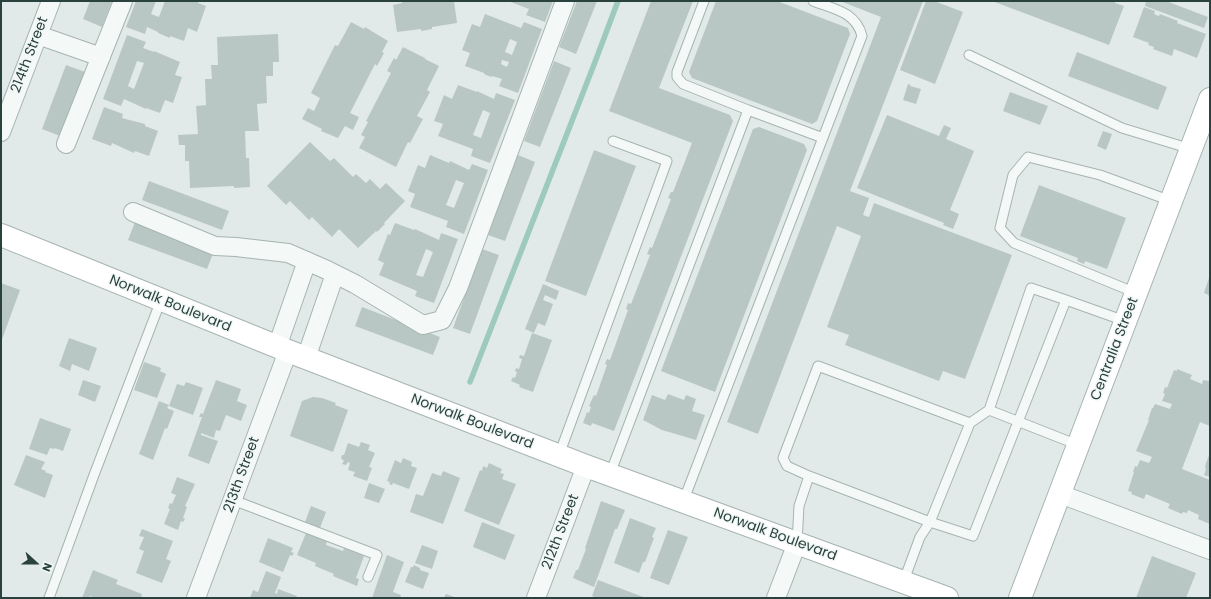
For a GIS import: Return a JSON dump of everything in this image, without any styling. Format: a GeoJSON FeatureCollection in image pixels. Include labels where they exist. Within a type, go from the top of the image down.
{"type":"FeatureCollection","features":[{"type":"Feature","properties":{"kind":"main road","name":"Centralia Street"},"geometry":{"type":"LineString","coordinates":[[1020,598],[1191,149],[1204,131],[1210,99]]}},
{"type":"Feature","properties":{"kind":"main road","name":"Norwalk Boulevard"},"geometry":{"type":"LineString","coordinates":[[1,235],[290,352],[586,466],[797,543],[913,590],[947,598]]}},
{"type":"Feature","properties":{"kind":"street","name":"214th Street"},"geometry":{"type":"LineString","coordinates":[[1,132],[5,110],[38,35],[51,1]]}},
{"type":"Feature","properties":{"kind":"street"},"geometry":{"type":"LineString","coordinates":[[66,144],[123,1]]}},
{"type":"Feature","properties":{"kind":"street"},"geometry":{"type":"LineString","coordinates":[[133,212],[215,246],[288,253],[355,284],[423,325],[442,320],[458,288],[565,1]]}},
{"type":"Feature","properties":{"kind":"street"},"geometry":{"type":"LineString","coordinates":[[38,35],[101,57]]}},
{"type":"Feature","properties":{"kind":"street"},"geometry":{"type":"LineString","coordinates":[[290,352],[307,261]]}},
{"type":"Feature","properties":{"kind":"street"},"geometry":{"type":"LineString","coordinates":[[290,352],[335,274]]}},
{"type":"Feature","properties":{"kind":"street","name":"213th Street"},"geometry":{"type":"LineString","coordinates":[[196,598],[290,352]]}},
{"type":"Feature","properties":{"kind":"street","name":"212th Street"},"geometry":{"type":"LineString","coordinates":[[536,598],[586,466]]}},
{"type":"Feature","properties":{"kind":"street"},"geometry":{"type":"LineString","coordinates":[[1060,494],[1210,550]]}},
{"type":"Feature","properties":{"kind":"street"},"geometry":{"type":"LineString","coordinates":[[776,598],[797,543]]}},
{"type":"Feature","properties":{"kind":"lane"},"geometry":{"type":"LineString","coordinates":[[704,1],[677,72],[677,77],[683,84],[823,138]]}},
{"type":"Feature","properties":{"kind":"lane"},"geometry":{"type":"LineString","coordinates":[[683,502],[862,36],[856,22],[850,16],[813,1]]}},
{"type":"Feature","properties":{"kind":"lane"},"geometry":{"type":"LineString","coordinates":[[969,55],[1122,128],[1191,149]]}},
{"type":"Feature","properties":{"kind":"lane"},"geometry":{"type":"LineString","coordinates":[[610,474],[748,110]]}},
{"type":"Feature","properties":{"kind":"lane"},"geometry":{"type":"LineString","coordinates":[[559,455],[667,161],[613,141]]}},
{"type":"Feature","properties":{"kind":"lane"},"geometry":{"type":"LineString","coordinates":[[1136,293],[1014,243],[1000,228],[1013,175],[1028,157],[1100,175],[1171,201]]}},
{"type":"Feature","properties":{"kind":"lane"},"geometry":{"type":"LineString","coordinates":[[913,590],[920,537],[930,522],[970,423],[989,410],[1031,288],[1126,321]]}},
{"type":"Feature","properties":{"kind":"lane"},"geometry":{"type":"LineString","coordinates":[[49,598],[161,300]]}},
{"type":"Feature","properties":{"kind":"lane"},"geometry":{"type":"LineString","coordinates":[[970,423],[818,366],[783,458],[787,466],[809,476],[930,522],[973,536],[1066,300]]}},
{"type":"Feature","properties":{"kind":"lane"},"geometry":{"type":"LineString","coordinates":[[989,410],[1078,445]]}},
{"type":"Feature","properties":{"kind":"lane"},"geometry":{"type":"LineString","coordinates":[[797,543],[799,506],[809,476]]}},
{"type":"Feature","properties":{"kind":"lane"},"geometry":{"type":"LineString","coordinates":[[233,500],[376,555],[368,577]]}},
{"type":"Feature","properties":{"kind":"building"},"geometry":{"type":"Polygon","coordinates":[[[90,1],[112,1],[102,27],[83,19],[90,1]]]}},
{"type":"Feature","properties":{"kind":"building"},"geometry":{"type":"Polygon","coordinates":[[[136,1],[156,1],[151,14],[159,17],[165,1],[199,1],[198,3],[206,6],[197,32],[188,28],[184,41],[170,36],[170,38],[147,27],[145,34],[126,27],[136,1]]]}},
{"type":"Feature","properties":{"kind":"building"},"geometry":{"type":"Polygon","coordinates":[[[402,1],[454,1],[457,23],[432,27],[432,29],[421,31],[421,29],[397,32],[393,5],[402,3],[402,1]]]}},
{"type":"Feature","properties":{"kind":"building"},"geometry":{"type":"Polygon","coordinates":[[[508,1],[553,1],[545,22],[526,15],[529,9],[508,1]]]}},
{"type":"Feature","properties":{"kind":"building"},"geometry":{"type":"Polygon","coordinates":[[[577,1],[597,1],[576,54],[559,47],[577,1]]]}},
{"type":"Feature","properties":{"kind":"building"},"geometry":{"type":"Polygon","coordinates":[[[651,1],[693,1],[659,88],[730,115],[733,121],[614,431],[592,423],[591,426],[583,423],[587,412],[589,413],[591,407],[589,406],[594,395],[596,396],[607,365],[605,364],[607,359],[610,360],[628,310],[626,309],[628,303],[631,304],[650,255],[647,254],[650,247],[652,248],[671,199],[668,198],[671,192],[673,192],[692,143],[609,111],[651,1]]]}},
{"type":"Feature","properties":{"kind":"building"},"geometry":{"type":"Polygon","coordinates":[[[716,1],[777,1],[848,28],[850,34],[817,121],[812,124],[692,78],[689,72],[716,1]]]}},
{"type":"Feature","properties":{"kind":"building"},"geometry":{"type":"Polygon","coordinates":[[[840,1],[923,1],[850,191],[869,198],[863,215],[869,217],[874,203],[1012,255],[965,379],[943,371],[939,381],[845,345],[849,335],[827,327],[861,236],[837,226],[758,434],[727,422],[881,17],[840,1]]]}},
{"type":"Feature","properties":{"kind":"building"},"geometry":{"type":"Polygon","coordinates":[[[926,1],[934,1],[963,12],[935,84],[900,70],[926,1]]]}},
{"type":"Feature","properties":{"kind":"building"},"geometry":{"type":"Polygon","coordinates":[[[992,1],[1115,1],[1115,3],[1124,6],[1109,45],[992,1]]]}},
{"type":"Feature","properties":{"kind":"building"},"geometry":{"type":"Polygon","coordinates":[[[1146,1],[1166,1],[1208,17],[1204,28],[1145,6],[1146,1]]]}},
{"type":"Feature","properties":{"kind":"building"},"geometry":{"type":"Polygon","coordinates":[[[1144,7],[1155,11],[1154,14],[1159,16],[1160,14],[1178,21],[1177,23],[1206,34],[1197,58],[1174,49],[1172,56],[1153,49],[1154,47],[1148,45],[1149,43],[1133,37],[1144,7]]]}},
{"type":"Feature","properties":{"kind":"building"},"geometry":{"type":"Polygon","coordinates":[[[485,14],[521,28],[524,22],[542,29],[518,93],[499,86],[502,79],[491,77],[465,66],[470,53],[462,50],[472,24],[480,27],[485,14]],[[510,39],[505,52],[512,55],[517,42],[510,39]],[[502,60],[501,64],[507,67],[509,62],[502,60]]]}},
{"type":"Feature","properties":{"kind":"building"},"geometry":{"type":"Polygon","coordinates":[[[351,22],[364,29],[365,27],[388,41],[382,52],[384,53],[377,66],[375,64],[350,113],[359,117],[353,130],[345,126],[338,138],[321,131],[322,129],[302,119],[308,108],[314,111],[320,98],[311,93],[335,45],[338,46],[351,22]]]}},
{"type":"Feature","properties":{"kind":"building"},"geometry":{"type":"Polygon","coordinates":[[[278,34],[279,62],[273,62],[273,76],[266,76],[267,103],[257,104],[259,131],[245,131],[246,158],[249,158],[250,187],[234,188],[234,186],[190,188],[189,161],[185,161],[185,145],[179,145],[178,135],[198,134],[196,106],[206,105],[205,79],[212,79],[211,65],[218,65],[217,37],[278,34]]]}},
{"type":"Feature","properties":{"kind":"building"},"geometry":{"type":"Polygon","coordinates":[[[127,35],[146,42],[143,48],[180,62],[175,75],[182,77],[173,103],[165,100],[160,113],[146,109],[124,99],[121,106],[103,99],[127,35]],[[137,61],[128,86],[134,89],[144,63],[137,61]]]}},
{"type":"Feature","properties":{"kind":"building"},"geometry":{"type":"Polygon","coordinates":[[[403,47],[439,66],[427,90],[430,92],[417,116],[423,119],[410,143],[408,142],[396,167],[359,148],[365,137],[361,135],[368,122],[366,121],[391,73],[387,71],[394,58],[396,60],[403,47]]]}},
{"type":"Feature","properties":{"kind":"building"},"geometry":{"type":"Polygon","coordinates":[[[1077,52],[1167,87],[1158,110],[1068,76],[1077,52]]]}},
{"type":"Feature","properties":{"kind":"building"},"geometry":{"type":"Polygon","coordinates":[[[554,61],[571,68],[540,147],[524,141],[554,61]]]}},
{"type":"Feature","properties":{"kind":"building"},"geometry":{"type":"Polygon","coordinates":[[[66,65],[85,72],[60,136],[42,129],[66,65]]]}},
{"type":"Feature","properties":{"kind":"building"},"geometry":{"type":"Polygon","coordinates":[[[908,84],[921,89],[916,104],[903,100],[908,84]]]}},
{"type":"Feature","properties":{"kind":"building"},"geometry":{"type":"Polygon","coordinates":[[[458,85],[477,91],[494,99],[496,93],[515,100],[490,163],[471,156],[473,149],[438,136],[443,124],[434,121],[444,95],[452,99],[458,85]],[[483,110],[473,135],[481,138],[490,113],[483,110]]]}},
{"type":"Feature","properties":{"kind":"building"},"geometry":{"type":"Polygon","coordinates":[[[1010,92],[1048,106],[1040,125],[1003,111],[1010,92]]]}},
{"type":"Feature","properties":{"kind":"building"},"geometry":{"type":"Polygon","coordinates":[[[104,107],[123,114],[122,118],[145,124],[145,126],[158,131],[149,156],[135,151],[134,153],[112,143],[111,146],[92,139],[104,107]]]}},
{"type":"Feature","properties":{"kind":"building"},"geometry":{"type":"Polygon","coordinates":[[[887,115],[939,136],[944,125],[951,128],[946,139],[974,151],[950,210],[959,214],[953,229],[943,225],[944,223],[857,188],[887,115]]]}},
{"type":"Feature","properties":{"kind":"building"},"geometry":{"type":"Polygon","coordinates":[[[759,127],[804,144],[807,150],[715,392],[661,371],[753,129],[759,127]]]}},
{"type":"Feature","properties":{"kind":"building"},"geometry":{"type":"Polygon","coordinates":[[[1103,131],[1112,134],[1106,150],[1097,146],[1103,131]]]}},
{"type":"Feature","properties":{"kind":"building"},"geometry":{"type":"Polygon","coordinates":[[[310,142],[330,161],[334,158],[353,177],[356,174],[366,183],[370,179],[380,189],[386,183],[405,201],[377,232],[376,231],[358,248],[339,229],[332,237],[312,217],[309,220],[290,201],[286,205],[267,186],[310,142]]]}},
{"type":"Feature","properties":{"kind":"building"},"geometry":{"type":"Polygon","coordinates":[[[594,150],[636,166],[586,296],[545,281],[594,150]]]}},
{"type":"Feature","properties":{"kind":"building"},"geometry":{"type":"Polygon","coordinates":[[[430,155],[449,163],[450,161],[469,170],[472,164],[488,170],[464,234],[446,227],[448,221],[410,207],[415,194],[408,191],[418,165],[425,168],[430,155]],[[456,180],[446,205],[454,208],[464,183],[456,180]]]}},
{"type":"Feature","properties":{"kind":"building"},"geometry":{"type":"Polygon","coordinates":[[[518,155],[535,162],[505,241],[488,235],[518,155]]]}},
{"type":"Feature","properties":{"kind":"building"},"geometry":{"type":"Polygon","coordinates":[[[149,181],[229,211],[222,230],[142,200],[149,181]]]}},
{"type":"Feature","properties":{"kind":"building"},"geometry":{"type":"Polygon","coordinates":[[[1039,185],[1126,218],[1107,269],[1085,261],[1084,264],[1077,261],[1078,258],[1020,236],[1039,185]]]}},
{"type":"Feature","properties":{"kind":"building"},"geometry":{"type":"Polygon","coordinates":[[[135,222],[214,251],[207,269],[128,240],[135,222]]]}},
{"type":"Feature","properties":{"kind":"building"},"geometry":{"type":"Polygon","coordinates":[[[395,223],[414,230],[415,229],[439,240],[441,233],[458,239],[434,303],[415,296],[417,291],[379,275],[384,263],[378,260],[388,234],[390,235],[395,223]],[[426,249],[416,275],[423,277],[433,252],[426,249]]]}},
{"type":"Feature","properties":{"kind":"building"},"geometry":{"type":"Polygon","coordinates":[[[482,249],[499,255],[470,334],[453,328],[482,249]]]}},
{"type":"Feature","properties":{"kind":"building"},"geometry":{"type":"Polygon","coordinates":[[[1210,275],[1210,297],[1204,293],[1210,275]]]}},
{"type":"Feature","properties":{"kind":"building"},"geometry":{"type":"Polygon","coordinates":[[[1,283],[20,290],[1,342],[1,283]]]}},
{"type":"Feature","properties":{"kind":"building"},"geometry":{"type":"Polygon","coordinates":[[[543,284],[559,291],[556,300],[545,295],[543,300],[553,304],[545,326],[538,323],[534,333],[525,329],[543,284]]]}},
{"type":"Feature","properties":{"kind":"building"},"geometry":{"type":"Polygon","coordinates":[[[362,307],[440,337],[433,355],[355,326],[362,307]]]}},
{"type":"Feature","properties":{"kind":"building"},"geometry":{"type":"Polygon","coordinates":[[[532,333],[552,340],[533,392],[519,387],[520,385],[511,381],[513,377],[515,378],[517,372],[515,371],[516,368],[519,369],[522,359],[519,358],[520,355],[524,356],[532,333]]]}},
{"type":"Feature","properties":{"kind":"building"},"geometry":{"type":"Polygon","coordinates":[[[69,338],[97,348],[89,371],[72,364],[70,371],[59,366],[69,338]]]}},
{"type":"Feature","properties":{"kind":"building"},"geometry":{"type":"Polygon","coordinates":[[[144,362],[161,368],[160,371],[166,374],[157,398],[134,390],[144,362]]]}},
{"type":"Feature","properties":{"kind":"building"},"geometry":{"type":"Polygon","coordinates":[[[1177,369],[1192,375],[1190,379],[1202,384],[1203,380],[1210,381],[1210,426],[1200,422],[1182,469],[1210,480],[1210,524],[1198,519],[1199,515],[1188,510],[1187,513],[1183,512],[1182,514],[1168,508],[1170,504],[1146,494],[1144,499],[1131,494],[1132,492],[1128,491],[1135,466],[1137,467],[1140,460],[1149,463],[1152,457],[1136,451],[1149,420],[1152,408],[1155,404],[1170,409],[1172,404],[1162,401],[1165,394],[1163,393],[1165,387],[1167,388],[1174,370],[1177,371],[1177,369]]]}},
{"type":"Feature","properties":{"kind":"building"},"geometry":{"type":"Polygon","coordinates":[[[83,380],[101,386],[95,402],[78,395],[83,380]]]}},
{"type":"Feature","properties":{"kind":"building"},"geometry":{"type":"Polygon","coordinates":[[[216,380],[241,389],[237,401],[247,405],[241,421],[226,415],[220,431],[216,430],[214,438],[201,433],[201,435],[218,441],[209,464],[188,456],[202,417],[199,417],[201,413],[203,414],[216,380]]]}},
{"type":"Feature","properties":{"kind":"building"},"geometry":{"type":"Polygon","coordinates":[[[186,382],[203,388],[193,415],[169,406],[177,384],[184,386],[186,382]]]}},
{"type":"Feature","properties":{"kind":"building"},"geometry":{"type":"Polygon","coordinates":[[[668,394],[684,400],[686,395],[696,399],[692,411],[705,415],[696,440],[662,430],[643,420],[652,395],[665,400],[668,394]]]}},
{"type":"Feature","properties":{"kind":"building"},"geometry":{"type":"Polygon","coordinates":[[[313,397],[322,398],[336,403],[335,405],[348,410],[333,452],[290,436],[302,401],[313,397]]]}},
{"type":"Feature","properties":{"kind":"building"},"geometry":{"type":"Polygon","coordinates":[[[159,401],[169,405],[167,408],[174,411],[167,429],[165,428],[153,460],[139,454],[159,401]]]}},
{"type":"Feature","properties":{"kind":"building"},"geometry":{"type":"Polygon","coordinates":[[[40,418],[71,429],[63,451],[50,448],[47,455],[29,449],[40,418]]]}},
{"type":"Feature","properties":{"kind":"building"},"geometry":{"type":"Polygon","coordinates":[[[361,442],[370,445],[368,450],[375,453],[369,467],[372,468],[367,481],[353,476],[355,472],[348,470],[350,463],[348,462],[346,465],[342,464],[344,461],[341,458],[342,455],[344,455],[348,443],[359,447],[361,442]]]}},
{"type":"Feature","properties":{"kind":"building"},"geometry":{"type":"Polygon","coordinates":[[[1210,453],[1210,477],[1204,475],[1206,463],[1210,453]]]}},
{"type":"Feature","properties":{"kind":"building"},"geometry":{"type":"Polygon","coordinates":[[[26,455],[45,462],[41,469],[53,475],[45,498],[14,485],[26,455]]]}},
{"type":"Feature","properties":{"kind":"building"},"geometry":{"type":"Polygon","coordinates":[[[403,458],[412,462],[411,466],[417,468],[409,489],[393,483],[392,485],[389,484],[390,482],[387,481],[395,460],[401,463],[403,458]]]}},
{"type":"Feature","properties":{"kind":"building"},"geometry":{"type":"Polygon","coordinates":[[[489,463],[502,469],[500,473],[504,474],[502,479],[516,484],[499,525],[464,511],[480,470],[482,471],[483,466],[487,468],[489,463]]]}},
{"type":"Feature","properties":{"kind":"building"},"geometry":{"type":"Polygon","coordinates":[[[443,471],[460,478],[443,524],[410,512],[416,494],[423,496],[432,473],[441,476],[443,471]]]}},
{"type":"Feature","properties":{"kind":"building"},"geometry":{"type":"Polygon","coordinates":[[[177,477],[195,484],[185,506],[187,507],[183,518],[185,519],[183,522],[181,521],[178,530],[164,524],[170,509],[168,508],[170,503],[172,504],[176,495],[171,493],[177,477]]]}},
{"type":"Feature","properties":{"kind":"building"},"geometry":{"type":"Polygon","coordinates":[[[369,483],[385,489],[379,503],[364,498],[369,483]]]}},
{"type":"Feature","properties":{"kind":"building"},"geometry":{"type":"Polygon","coordinates":[[[601,501],[625,510],[617,529],[615,529],[594,587],[573,578],[576,570],[578,570],[586,549],[585,548],[601,501]]]}},
{"type":"Feature","properties":{"kind":"building"},"geometry":{"type":"Polygon","coordinates":[[[311,506],[326,512],[320,528],[305,522],[311,506]]]}},
{"type":"Feature","properties":{"kind":"building"},"geometry":{"type":"Polygon","coordinates":[[[630,518],[656,528],[645,562],[643,562],[639,573],[614,563],[630,518]]]}},
{"type":"Feature","properties":{"kind":"building"},"geometry":{"type":"Polygon","coordinates":[[[482,522],[515,535],[505,560],[473,547],[482,522]]]}},
{"type":"Feature","properties":{"kind":"building"},"geometry":{"type":"Polygon","coordinates":[[[142,529],[173,541],[166,559],[171,561],[162,583],[136,573],[144,551],[139,549],[144,537],[139,536],[142,529]]]}},
{"type":"Feature","properties":{"kind":"building"},"geometry":{"type":"Polygon","coordinates":[[[668,530],[688,537],[669,585],[650,578],[668,530]]]}},
{"type":"Feature","properties":{"kind":"building"},"geometry":{"type":"Polygon","coordinates":[[[306,533],[327,541],[326,545],[343,551],[344,548],[364,556],[356,578],[359,579],[357,586],[333,576],[334,574],[315,566],[316,563],[297,555],[306,533]]]}},
{"type":"Feature","properties":{"kind":"building"},"geometry":{"type":"Polygon","coordinates":[[[268,538],[293,548],[291,552],[294,553],[292,556],[290,555],[283,572],[259,562],[268,538]]]}},
{"type":"Feature","properties":{"kind":"building"},"geometry":{"type":"Polygon","coordinates":[[[422,545],[438,551],[432,569],[415,563],[422,545]]]}},
{"type":"Feature","properties":{"kind":"building"},"geometry":{"type":"Polygon","coordinates":[[[387,555],[404,562],[393,592],[401,595],[400,598],[372,598],[387,555]]]}},
{"type":"Feature","properties":{"kind":"building"},"geometry":{"type":"Polygon","coordinates":[[[1152,556],[1196,573],[1186,598],[1136,598],[1152,556]]]}},
{"type":"Feature","properties":{"kind":"building"},"geometry":{"type":"Polygon","coordinates":[[[414,565],[420,568],[420,570],[429,573],[423,589],[405,582],[411,567],[414,565]]]}},
{"type":"Feature","properties":{"kind":"building"},"geometry":{"type":"Polygon","coordinates":[[[93,570],[118,580],[116,584],[142,594],[141,598],[95,598],[90,596],[89,598],[82,598],[93,570]]]}},
{"type":"Feature","properties":{"kind":"building"},"geometry":{"type":"Polygon","coordinates":[[[266,571],[281,577],[275,593],[277,594],[278,589],[297,596],[296,598],[250,598],[253,590],[258,592],[266,571]]]}},
{"type":"Feature","properties":{"kind":"building"},"geometry":{"type":"Polygon","coordinates":[[[598,580],[646,598],[597,598],[592,596],[598,580]]]}},
{"type":"Feature","properties":{"kind":"building"},"geometry":{"type":"Polygon","coordinates":[[[446,594],[457,598],[444,598],[446,594]]]}},
{"type":"Feature","properties":{"kind":"waterway"},"geometry":{"type":"LineString","coordinates":[[470,382],[618,1]]}}]}
